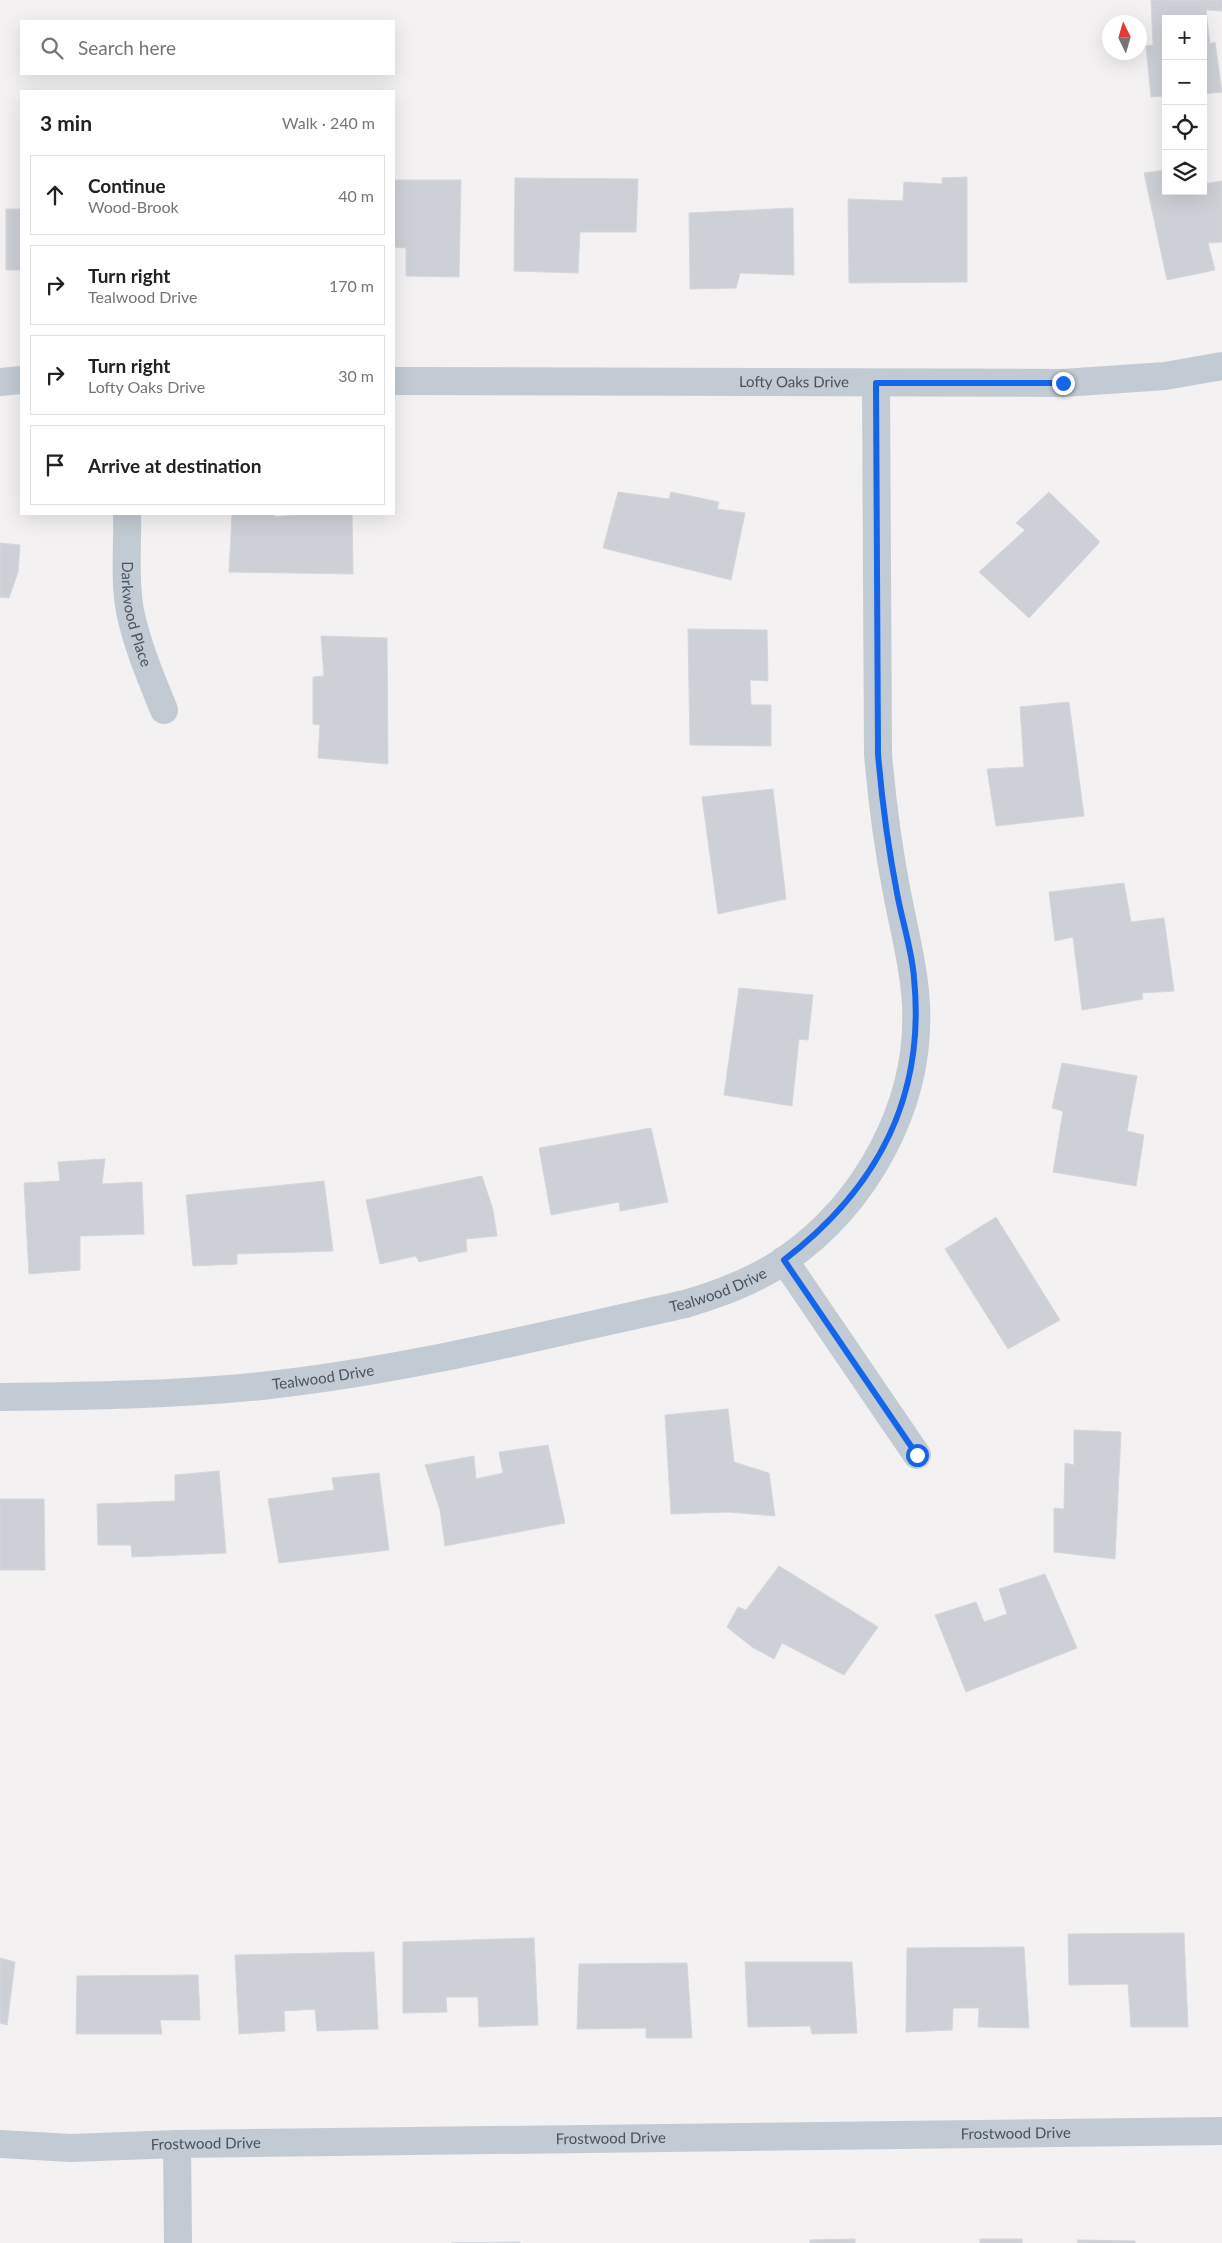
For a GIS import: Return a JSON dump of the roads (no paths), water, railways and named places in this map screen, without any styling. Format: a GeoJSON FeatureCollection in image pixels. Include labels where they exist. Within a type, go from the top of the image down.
{"type":"FeatureCollection","features":[{"type":"Feature","properties":{"kind":"street","name":"Lofty Oaks Drive"},"geometry":{"type":"LineString","coordinates":[[395,381],[1063,383],[1165,376],[1222,366]]}},
{"type":"Feature","properties":{"kind":"street"},"geometry":{"type":"LineString","coordinates":[[0,382],[20,380]]}},
{"type":"Feature","properties":{"kind":"street","name":"Tealwood Drive"},"geometry":{"type":"LineString","coordinates":[[0,1397],[158,1395],[261,1386],[331,1377],[434,1359],[710,1297],[758,1276],[784,1260],[812,1239],[835,1217],[873,1167],[900,1110],[908,1080],[914,1044],[916,1007],[914,976],[896,891],[884,815],[878,754],[876,383]]}},
{"type":"Feature","properties":{"kind":"street","name":"Darkwood Place"},"geometry":{"type":"LineString","coordinates":[[127,515],[130,611],[147,669],[164,710]]}},
{"type":"Feature","properties":{"kind":"street"},"geometry":{"type":"LineString","coordinates":[[784,1260],[917,1455]]}},
{"type":"Feature","properties":{"kind":"street","name":"Frostwood Drive"},"geometry":{"type":"LineString","coordinates":[[0,2144],[71,2148],[177,2144],[1222,2131]]}},
{"type":"Feature","properties":{"kind":"street"},"geometry":{"type":"LineString","coordinates":[[177,2144],[178,2243]]}}]}
